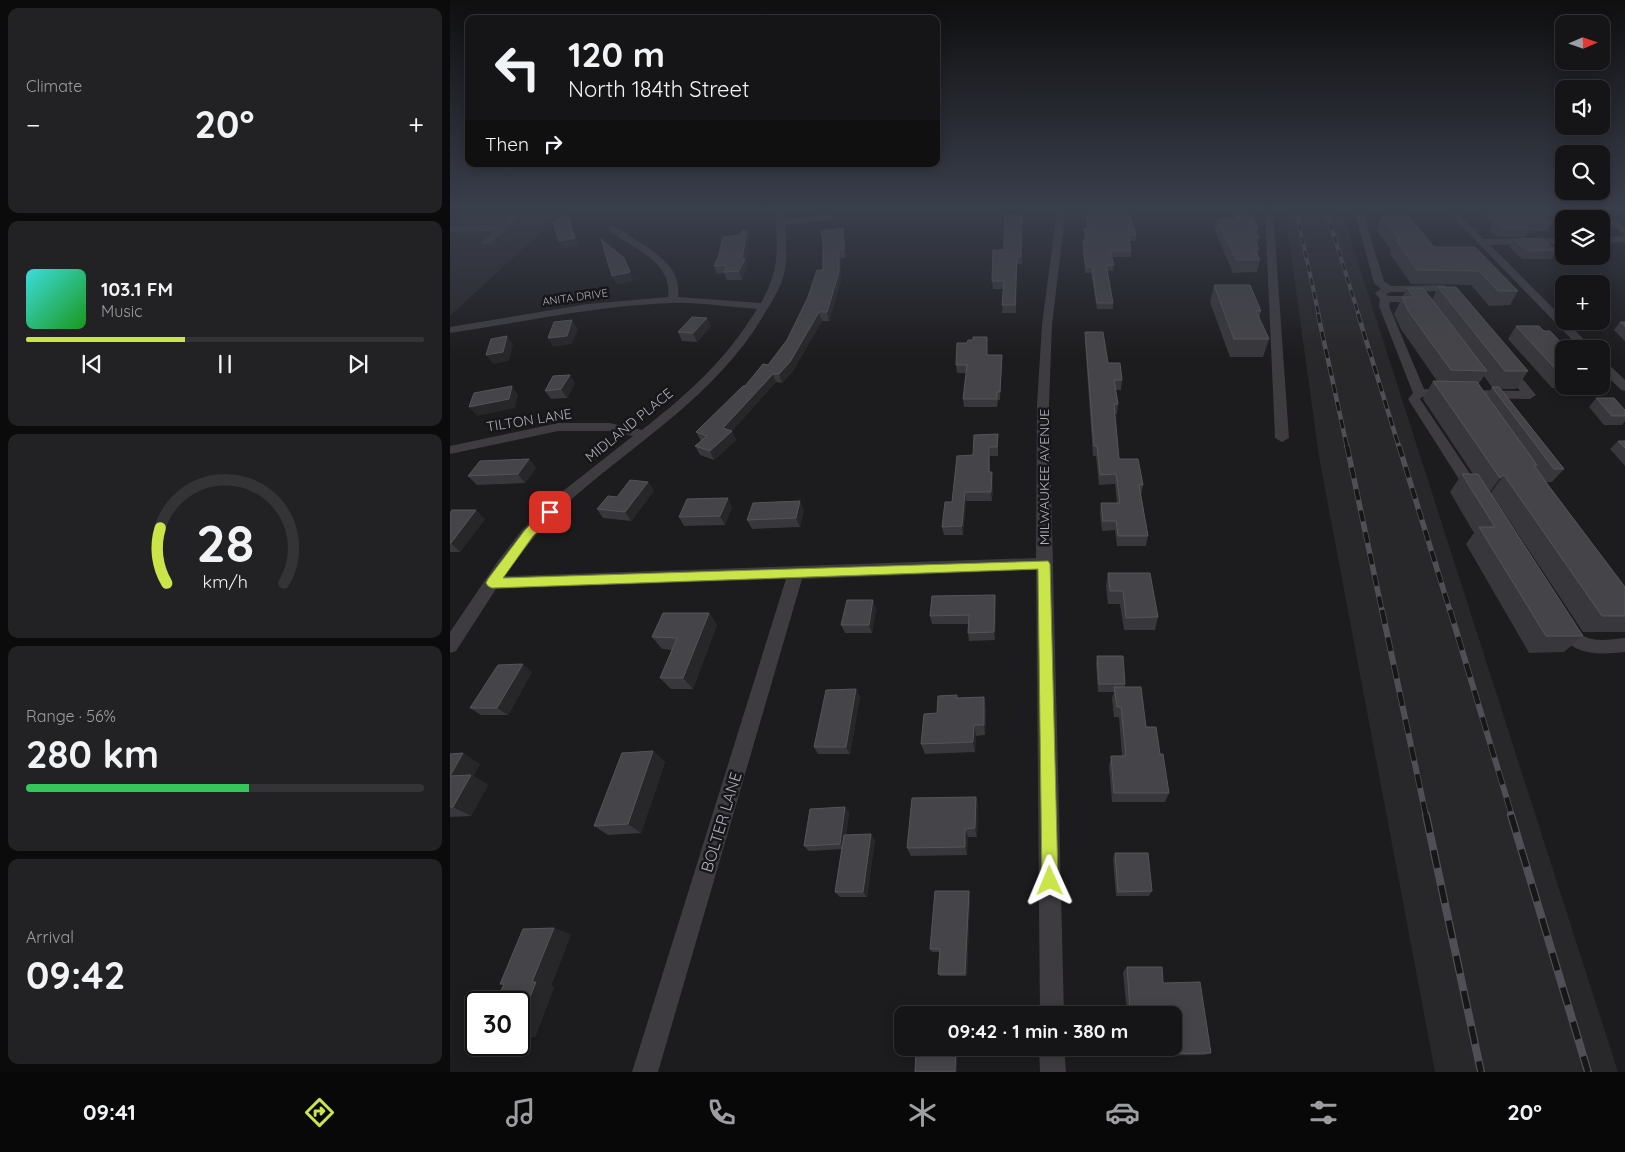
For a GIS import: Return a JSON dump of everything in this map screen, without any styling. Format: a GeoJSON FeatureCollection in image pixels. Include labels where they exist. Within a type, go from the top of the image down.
{"type":"FeatureCollection","features":[{"type":"Feature","properties":{"kind":"street"},"geometry":{"type":"LineString","coordinates":[[658,260],[664,265],[674,282],[676,292],[673,300]]}},
{"type":"Feature","properties":{"kind":"street","name":"MIDLAND PLACE"},"geometry":{"type":"LineString","coordinates":[[450,646],[492,583],[541,520],[601,466],[663,419],[720,368],[744,340],[764,306],[779,274],[782,260]]}},
{"type":"Feature","properties":{"kind":"street","name":"MILWAUKEE AVENUE"},"geometry":{"type":"LineString","coordinates":[[1052,1006],[1044,564],[1044,404],[1047,325],[1055,260]]}},
{"type":"Feature","properties":{"kind":"street"},"geometry":{"type":"LineString","coordinates":[[1270,260],[1282,438]]}},
{"type":"Feature","properties":{"kind":"street"},"geometry":{"type":"LineString","coordinates":[[1372,260],[1379,283],[1387,294],[1421,303],[1452,299]]}},
{"type":"Feature","properties":{"kind":"street"},"geometry":{"type":"LineString","coordinates":[[1500,260],[1579,340]]}},
{"type":"Feature","properties":{"kind":"street"},"geometry":{"type":"LineString","coordinates":[[1387,294],[1444,288]]}},
{"type":"Feature","properties":{"kind":"street"},"geometry":{"type":"LineString","coordinates":[[1387,294],[1384,306],[1419,393]]}},
{"type":"Feature","properties":{"kind":"street","name":"ANITA DRIVE"},"geometry":{"type":"LineString","coordinates":[[450,330],[580,308],[673,300],[764,306]]}},
{"type":"Feature","properties":{"kind":"street"},"geometry":{"type":"LineString","coordinates":[[1419,393],[1530,395],[1500,358]]}},
{"type":"Feature","properties":{"kind":"street"},"geometry":{"type":"LineString","coordinates":[[1610,372],[1625,387]]}},
{"type":"Feature","properties":{"kind":"street"},"geometry":{"type":"LineString","coordinates":[[1478,380],[1488,394]]}},
{"type":"Feature","properties":{"kind":"street"},"geometry":{"type":"LineString","coordinates":[[1419,393],[1414,399],[1484,505]]}},
{"type":"Feature","properties":{"kind":"street"},"geometry":{"type":"LineString","coordinates":[[1471,394],[1482,410]]}},
{"type":"Feature","properties":{"kind":"street","name":"TILTON LANE"},"geometry":{"type":"LineString","coordinates":[[450,450],[558,427],[609,427],[643,434]]}},
{"type":"Feature","properties":{"kind":"street"},"geometry":{"type":"LineString","coordinates":[[492,583],[796,572],[898,571],[1044,564]]}},
{"type":"Feature","properties":{"kind":"street","name":"BOLTER LANE"},"geometry":{"type":"LineString","coordinates":[[645,1072],[796,572]]}},
{"type":"Feature","properties":{"kind":"street"},"geometry":{"type":"LineString","coordinates":[[1554,611],[1570,636],[1591,648],[1625,645]]}},
{"type":"Feature","properties":{"kind":"street"},"geometry":{"type":"LineString","coordinates":[[1052,1056],[1053,1072]]}},
{"type":"Feature","properties":{"kind":"shaded area"},"geometry":{"type":"Polygon","coordinates":[[[450,260],[511,260],[450,316],[450,260]]]}},
{"type":"Feature","properties":{"kind":"shaded area"},"geometry":{"type":"Polygon","coordinates":[[[1292,260],[1357,260],[1618,1072],[1435,1072],[1319,457],[1292,260]]]}},
{"type":"Feature","properties":{"kind":"building"},"geometry":{"type":"Polygon","coordinates":[[[607,260],[625,260],[630,272],[612,276],[607,260]]]}},
{"type":"Feature","properties":{"kind":"building"},"geometry":{"type":"Polygon","coordinates":[[[717,260],[744,260],[739,271],[724,272],[727,265],[714,266],[717,260]]]}},
{"type":"Feature","properties":{"kind":"building"},"geometry":{"type":"Polygon","coordinates":[[[823,260],[839,260],[839,272],[827,312],[819,312],[790,362],[779,374],[773,374],[723,428],[732,431],[710,451],[695,446],[707,436],[696,432],[745,386],[763,364],[768,365],[787,340],[808,297],[817,270],[823,270],[823,260]]]}},
{"type":"Feature","properties":{"kind":"building"},"geometry":{"type":"Polygon","coordinates":[[[993,260],[1017,260],[1015,305],[1002,305],[1004,281],[992,281],[993,260]]]}},
{"type":"Feature","properties":{"kind":"building"},"geometry":{"type":"Polygon","coordinates":[[[1085,260],[1113,260],[1114,265],[1106,265],[1113,303],[1097,303],[1092,267],[1086,267],[1085,260]]]}},
{"type":"Feature","properties":{"kind":"building"},"geometry":{"type":"Polygon","coordinates":[[[1410,260],[1488,260],[1518,291],[1498,291],[1479,271],[1417,270],[1410,260]]]}},
{"type":"Feature","properties":{"kind":"building"},"geometry":{"type":"Polygon","coordinates":[[[1214,285],[1250,285],[1261,311],[1256,311],[1269,339],[1234,339],[1214,285]]]}},
{"type":"Feature","properties":{"kind":"building"},"geometry":{"type":"Polygon","coordinates":[[[1438,287],[1456,287],[1528,371],[1505,371],[1438,287]]]}},
{"type":"Feature","properties":{"kind":"building"},"geometry":{"type":"Polygon","coordinates":[[[1407,288],[1423,288],[1487,371],[1451,370],[1409,312],[1402,297],[1414,297],[1407,288]]]}},
{"type":"Feature","properties":{"kind":"building"},"geometry":{"type":"Polygon","coordinates":[[[692,317],[707,318],[693,333],[678,332],[692,317]]]}},
{"type":"Feature","properties":{"kind":"building"},"geometry":{"type":"Polygon","coordinates":[[[572,320],[567,336],[548,338],[554,322],[572,320]]]}},
{"type":"Feature","properties":{"kind":"building"},"geometry":{"type":"Polygon","coordinates":[[[1516,326],[1539,326],[1544,331],[1550,331],[1558,340],[1555,340],[1555,368],[1516,326]]]}},
{"type":"Feature","properties":{"kind":"building"},"geometry":{"type":"Polygon","coordinates":[[[1085,332],[1103,332],[1108,363],[1120,363],[1122,380],[1114,380],[1118,404],[1114,404],[1119,459],[1138,459],[1143,485],[1139,485],[1148,536],[1118,536],[1116,521],[1103,521],[1101,503],[1120,503],[1116,474],[1100,475],[1097,446],[1094,446],[1085,332]]]}},
{"type":"Feature","properties":{"kind":"building"},"geometry":{"type":"Polygon","coordinates":[[[507,336],[503,352],[486,355],[491,339],[507,336]]]}},
{"type":"Feature","properties":{"kind":"building"},"geometry":{"type":"Polygon","coordinates":[[[973,337],[987,337],[987,355],[1002,355],[1000,392],[997,392],[997,399],[963,399],[967,365],[956,365],[957,343],[967,343],[968,340],[973,340],[973,337]]]}},
{"type":"Feature","properties":{"kind":"building"},"geometry":{"type":"Polygon","coordinates":[[[570,375],[561,389],[545,391],[553,376],[570,375]]]}},
{"type":"Feature","properties":{"kind":"building"},"geometry":{"type":"Polygon","coordinates":[[[1433,381],[1477,382],[1537,465],[1534,465],[1548,485],[1625,587],[1625,616],[1602,616],[1504,475],[1500,478],[1433,381]]]}},
{"type":"Feature","properties":{"kind":"building"},"geometry":{"type":"Polygon","coordinates":[[[512,386],[509,399],[469,407],[474,393],[512,386]]]}},
{"type":"Feature","properties":{"kind":"building"},"geometry":{"type":"Polygon","coordinates":[[[1492,387],[1499,387],[1564,469],[1554,469],[1492,387]]]}},
{"type":"Feature","properties":{"kind":"building"},"geometry":{"type":"Polygon","coordinates":[[[1596,398],[1614,398],[1625,410],[1625,416],[1612,416],[1596,398]]]}},
{"type":"Feature","properties":{"kind":"building"},"geometry":{"type":"Polygon","coordinates":[[[998,434],[997,447],[989,447],[989,472],[992,472],[991,492],[965,492],[962,526],[942,527],[945,502],[952,502],[957,456],[973,455],[974,435],[998,434]]]}},
{"type":"Feature","properties":{"kind":"building"},"geometry":{"type":"Polygon","coordinates":[[[1618,441],[1625,441],[1625,448],[1618,441]]]}},
{"type":"Feature","properties":{"kind":"building"},"geometry":{"type":"Polygon","coordinates":[[[529,459],[518,474],[468,476],[480,461],[529,459]]]}},
{"type":"Feature","properties":{"kind":"building"},"geometry":{"type":"Polygon","coordinates":[[[1462,474],[1478,474],[1583,636],[1546,636],[1479,527],[1495,527],[1462,474]]]}},
{"type":"Feature","properties":{"kind":"building"},"geometry":{"type":"Polygon","coordinates":[[[630,480],[648,482],[625,512],[597,509],[608,496],[617,497],[630,480]]]}},
{"type":"Feature","properties":{"kind":"building"},"geometry":{"type":"Polygon","coordinates":[[[728,498],[720,516],[679,517],[687,499],[728,498]]]}},
{"type":"Feature","properties":{"kind":"building"},"geometry":{"type":"Polygon","coordinates":[[[800,501],[796,518],[747,520],[753,503],[800,501]]]}},
{"type":"Feature","properties":{"kind":"building"},"geometry":{"type":"Polygon","coordinates":[[[452,510],[476,510],[450,543],[450,513],[452,510]]]}},
{"type":"Feature","properties":{"kind":"building"},"geometry":{"type":"Polygon","coordinates":[[[1108,573],[1150,573],[1158,617],[1126,618],[1123,591],[1110,591],[1108,573]]]}},
{"type":"Feature","properties":{"kind":"building"},"geometry":{"type":"Polygon","coordinates":[[[995,595],[994,632],[968,633],[969,615],[930,616],[932,596],[995,595]]]}},
{"type":"Feature","properties":{"kind":"building"},"geometry":{"type":"Polygon","coordinates":[[[847,600],[873,600],[869,625],[841,625],[847,600]]]}},
{"type":"Feature","properties":{"kind":"building"},"geometry":{"type":"Polygon","coordinates":[[[663,613],[709,613],[683,678],[660,678],[677,638],[652,637],[663,613]]]}},
{"type":"Feature","properties":{"kind":"building"},"geometry":{"type":"Polygon","coordinates":[[[1097,656],[1123,656],[1125,684],[1099,684],[1097,656]]]}},
{"type":"Feature","properties":{"kind":"building"},"geometry":{"type":"Polygon","coordinates":[[[523,664],[497,708],[470,708],[498,665],[523,664]]]}},
{"type":"Feature","properties":{"kind":"building"},"geometry":{"type":"Polygon","coordinates":[[[1114,687],[1141,687],[1146,727],[1156,727],[1160,754],[1163,754],[1169,793],[1114,793],[1111,756],[1126,756],[1121,707],[1117,707],[1114,687]]]}},
{"type":"Feature","properties":{"kind":"building"},"geometry":{"type":"Polygon","coordinates":[[[856,689],[846,747],[814,747],[826,690],[856,689]]]}},
{"type":"Feature","properties":{"kind":"building"},"geometry":{"type":"Polygon","coordinates":[[[957,695],[957,698],[984,697],[984,725],[974,725],[973,742],[921,744],[924,714],[937,713],[938,696],[957,695]]]}},
{"type":"Feature","properties":{"kind":"building"},"geometry":{"type":"Polygon","coordinates":[[[653,751],[628,824],[594,826],[622,753],[653,751]]]}},
{"type":"Feature","properties":{"kind":"building"},"geometry":{"type":"Polygon","coordinates":[[[463,753],[450,776],[450,754],[463,753]]]}},
{"type":"Feature","properties":{"kind":"building"},"geometry":{"type":"Polygon","coordinates":[[[471,775],[453,807],[450,807],[450,776],[471,775]]]}},
{"type":"Feature","properties":{"kind":"building"},"geometry":{"type":"Polygon","coordinates":[[[976,797],[975,828],[965,829],[965,847],[907,848],[912,798],[976,797]]]}},
{"type":"Feature","properties":{"kind":"building"},"geometry":{"type":"Polygon","coordinates":[[[845,807],[840,844],[804,846],[810,809],[845,807]]]}},
{"type":"Feature","properties":{"kind":"building"},"geometry":{"type":"Polygon","coordinates":[[[871,834],[863,892],[835,892],[844,835],[871,834]]]}},
{"type":"Feature","properties":{"kind":"building"},"geometry":{"type":"Polygon","coordinates":[[[1115,853],[1148,853],[1152,891],[1118,892],[1115,853]]]}},
{"type":"Feature","properties":{"kind":"building"},"geometry":{"type":"Polygon","coordinates":[[[935,891],[969,891],[965,974],[938,974],[940,949],[930,949],[935,891]]]}},
{"type":"Feature","properties":{"kind":"building"},"geometry":{"type":"Polygon","coordinates":[[[554,928],[532,982],[536,982],[530,997],[530,991],[501,991],[504,984],[500,984],[523,929],[554,928]]]}},
{"type":"Feature","properties":{"kind":"building"},"geometry":{"type":"Polygon","coordinates":[[[1127,967],[1162,967],[1163,983],[1200,982],[1211,1053],[1182,1053],[1182,1006],[1130,1006],[1127,967]]]}},
{"type":"Feature","properties":{"kind":"building"},"geometry":{"type":"Polygon","coordinates":[[[916,1056],[956,1056],[955,1072],[915,1072],[916,1056]]]}},
{"type":"Feature","properties":{"kind":"railway"},"geometry":{"type":"LineString","coordinates":[[1307,260],[1319,316]]}},
{"type":"Feature","properties":{"kind":"railway"},"geometry":{"type":"LineString","coordinates":[[1342,260],[1359,316]]}},
{"type":"Feature","properties":{"kind":"railway"},"geometry":{"type":"LineString","coordinates":[[1318,314],[1347,447]]}},
{"type":"Feature","properties":{"kind":"railway"},"geometry":{"type":"LineString","coordinates":[[1358,314],[1399,447]]}},
{"type":"Feature","properties":{"kind":"railway"},"geometry":{"type":"LineString","coordinates":[[1347,446],[1382,611]]}},
{"type":"Feature","properties":{"kind":"railway"},"geometry":{"type":"LineString","coordinates":[[1399,446],[1450,611]]}},
{"type":"Feature","properties":{"kind":"railway"},"geometry":{"type":"LineString","coordinates":[[1382,610],[1426,816]]}},
{"type":"Feature","properties":{"kind":"railway"},"geometry":{"type":"LineString","coordinates":[[1450,610],[1512,816]]}},
{"type":"Feature","properties":{"kind":"railway"},"geometry":{"type":"LineString","coordinates":[[1426,815],[1481,1072]]}},
{"type":"Feature","properties":{"kind":"railway"},"geometry":{"type":"LineString","coordinates":[[1511,815],[1588,1072]]}},
{"type":"Feature","properties":{"kind":"route"},"geometry":{"type":"LineString","coordinates":[[550,512],[529,533],[492,583],[796,572],[898,571],[1044,564],[1050,881]]}}]}
